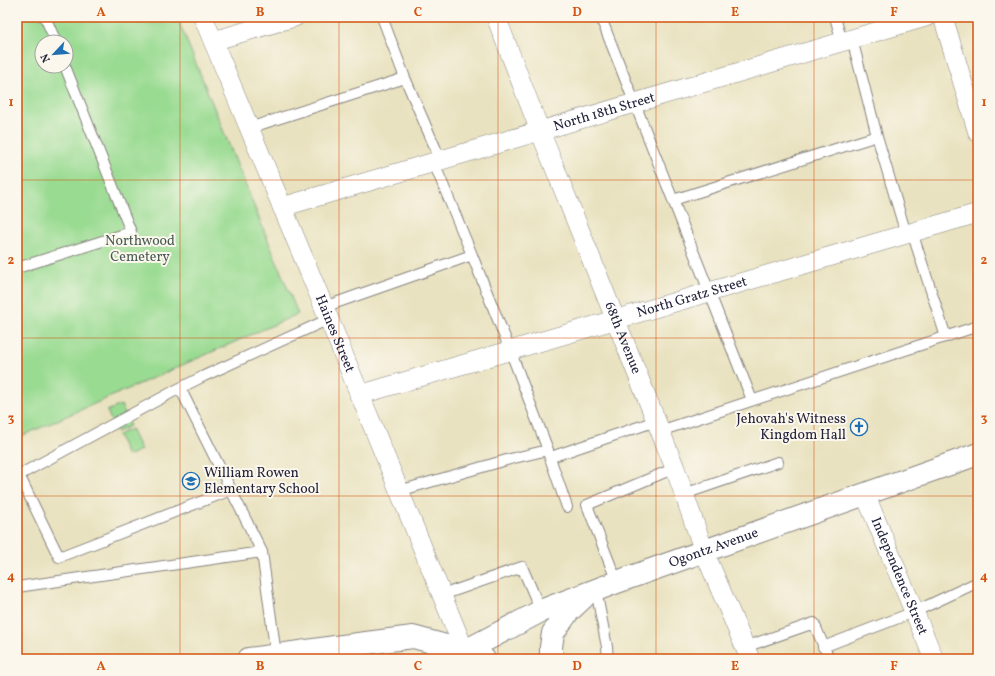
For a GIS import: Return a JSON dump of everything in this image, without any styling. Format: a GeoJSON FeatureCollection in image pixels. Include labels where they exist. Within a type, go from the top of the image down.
{"type":"FeatureCollection","features":[{"type":"Feature","properties":{"kind":"main road","name":"Ogontz Avenue"},"geometry":{"type":"LineString","coordinates":[[468,657],[541,611],[704,551],[978,454]]}},
{"type":"Feature","properties":{"kind":"main road"},"geometry":{"type":"LineString","coordinates":[[551,659],[553,632],[568,612],[592,592]]}},
{"type":"Feature","properties":{"kind":"main road"},"geometry":{"type":"LineString","coordinates":[[251,659],[414,637],[468,657]]}},
{"type":"Feature","properties":{"kind":"street","name":"Haines Street"},"geometry":{"type":"LineString","coordinates":[[203,17],[468,657]]}},
{"type":"Feature","properties":{"kind":"street"},"geometry":{"type":"LineString","coordinates":[[212,41],[295,17]]}},
{"type":"Feature","properties":{"kind":"street","name":"68th Avenue"},"geometry":{"type":"LineString","coordinates":[[496,17],[675,468],[704,551],[748,653]]}},
{"type":"Feature","properties":{"kind":"street","name":"North 18th Street"},"geometry":{"type":"LineString","coordinates":[[282,207],[926,17]]}},
{"type":"Feature","properties":{"kind":"street"},"geometry":{"type":"LineString","coordinates":[[943,17],[978,133]]}},
{"type":"Feature","properties":{"kind":"street","name":"North Gratz Street"},"geometry":{"type":"LineString","coordinates":[[360,395],[978,213]]}},
{"type":"Feature","properties":{"kind":"street","name":"Independence Street"},"geometry":{"type":"LineString","coordinates":[[865,494],[934,659]]}},
{"type":"Feature","properties":{"kind":"lane"},"geometry":{"type":"LineString","coordinates":[[45,17],[52,34]]}},
{"type":"Feature","properties":{"kind":"lane"},"geometry":{"type":"LineString","coordinates":[[382,17],[549,453],[567,507]]}},
{"type":"Feature","properties":{"kind":"lane"},"geometry":{"type":"LineString","coordinates":[[602,17],[752,400]]}},
{"type":"Feature","properties":{"kind":"lane"},"geometry":{"type":"LineString","coordinates":[[835,17],[847,40],[909,233],[946,337]]}},
{"type":"Feature","properties":{"kind":"lane"},"geometry":{"type":"LineString","coordinates":[[17,268],[131,232],[68,74]]}},
{"type":"Feature","properties":{"kind":"lane"},"geometry":{"type":"LineString","coordinates":[[249,128],[405,78]]}},
{"type":"Feature","properties":{"kind":"lane"},"geometry":{"type":"LineString","coordinates":[[673,200],[877,136]]}},
{"type":"Feature","properties":{"kind":"lane"},"geometry":{"type":"LineString","coordinates":[[231,490],[59,557],[18,475],[180,388],[326,313],[472,255]]}},
{"type":"Feature","properties":{"kind":"lane"},"geometry":{"type":"LineString","coordinates":[[399,491],[510,459],[549,453],[658,426],[752,400],[978,326]]}},
{"type":"Feature","properties":{"kind":"lane"},"geometry":{"type":"LineString","coordinates":[[180,388],[262,552],[276,655]]}},
{"type":"Feature","properties":{"kind":"lane"},"geometry":{"type":"LineString","coordinates":[[684,494],[778,462]]}},
{"type":"Feature","properties":{"kind":"lane"},"geometry":{"type":"LineString","coordinates":[[618,582],[587,505],[675,468]]}},
{"type":"Feature","properties":{"kind":"lane"},"geometry":{"type":"LineString","coordinates":[[17,587],[262,552]]}},
{"type":"Feature","properties":{"kind":"lane"},"geometry":{"type":"LineString","coordinates":[[442,595],[522,567],[541,611]]}},
{"type":"Feature","properties":{"kind":"lane"},"geometry":{"type":"LineString","coordinates":[[823,647],[914,612],[978,582]]}},
{"type":"Feature","properties":{"kind":"lane"},"geometry":{"type":"LineString","coordinates":[[592,592],[607,647],[608,659]]}},
{"type":"Feature","properties":{"kind":"lane"},"geometry":{"type":"LineString","coordinates":[[748,653],[814,623],[829,659]]}},
{"type":"Feature","properties":{"kind":"green space","name":"Northwood Cemetery"},"geometry":{"type":"Polygon","coordinates":[[[17,17],[177,17],[298,314],[17,438],[17,17]]]}},
{"type":"Feature","properties":{"kind":"green space"},"geometry":{"type":"Polygon","coordinates":[[[121,405],[130,426],[116,432],[107,411],[121,405]]]}},
{"type":"Feature","properties":{"kind":"green space"},"geometry":{"type":"Polygon","coordinates":[[[131,429],[141,450],[127,456],[118,435],[131,429]]]}},
{"type":"Feature","properties":{"kind":"place","name":"Jehovah's Witness Kingdom Hall"},"geometry":{"type":"Point","coordinates":[859,427]}},
{"type":"Feature","properties":{"kind":"place","name":"William Rowen Elementary School"},"geometry":{"type":"Point","coordinates":[191,481]}}]}
